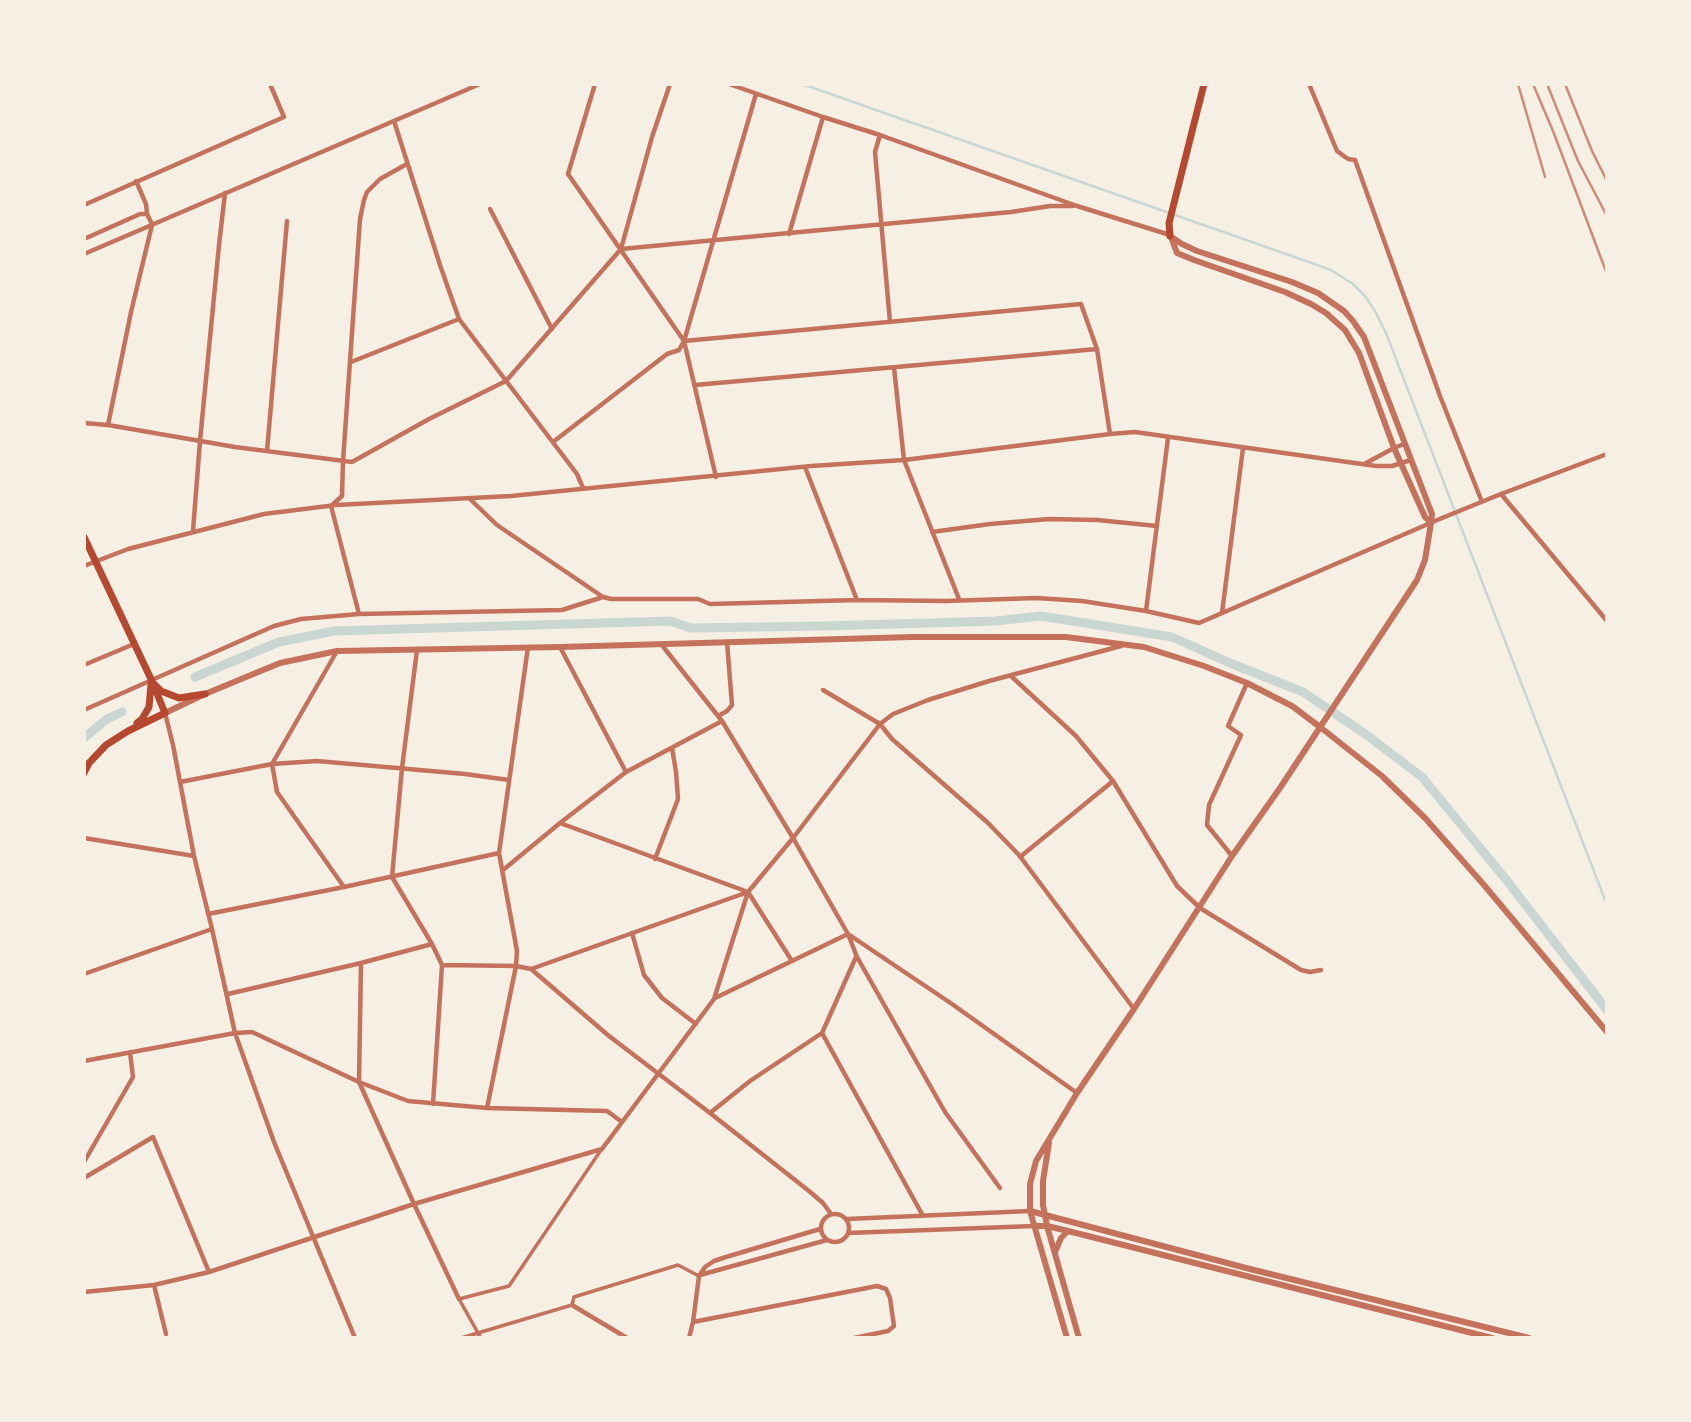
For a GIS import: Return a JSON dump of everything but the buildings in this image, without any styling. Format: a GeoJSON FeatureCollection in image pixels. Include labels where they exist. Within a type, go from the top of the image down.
{"type":"FeatureCollection","features":[{"type":"Feature","properties":{"kind":"main road"},"geometry":{"type":"LineString","coordinates":[[1170,236],[1170,223],[1204,84]]}},
{"type":"Feature","properties":{"kind":"main road"},"geometry":{"type":"LineString","coordinates":[[84,537],[165,713],[106,745],[89,763],[84,773]]}},
{"type":"Feature","properties":{"kind":"main road"},"geometry":{"type":"LineString","coordinates":[[151,680],[160,691],[179,698],[205,694]]}},
{"type":"Feature","properties":{"kind":"main road"},"geometry":{"type":"LineString","coordinates":[[128,731],[142,719],[149,707],[151,680]]}},
{"type":"Feature","properties":{"kind":"street"},"geometry":{"type":"LineString","coordinates":[[84,205],[284,117],[270,84]]}},
{"type":"Feature","properties":{"kind":"street"},"geometry":{"type":"LineString","coordinates":[[84,254],[480,84]]}},
{"type":"Feature","properties":{"kind":"street"},"geometry":{"type":"LineString","coordinates":[[595,84],[568,174],[684,341],[716,477]]}},
{"type":"Feature","properties":{"kind":"street"},"geometry":{"type":"LineString","coordinates":[[84,422],[352,462],[429,419],[506,381],[621,249],[652,137],[670,84]]}},
{"type":"Feature","properties":{"kind":"street"},"geometry":{"type":"LineString","coordinates":[[729,84],[1170,236],[1197,251],[1318,293],[1344,311],[1364,337],[1432,514],[1425,560],[1417,580],[1232,856],[1035,1161],[1029,1197],[1030,1211],[1067,1338]]}},
{"type":"Feature","properties":{"kind":"street"},"geometry":{"type":"LineString","coordinates":[[1309,84],[1337,151],[1348,159],[1356,160],[1440,396],[1482,502]]}},
{"type":"Feature","properties":{"kind":"street"},"geometry":{"type":"LineString","coordinates":[[553,442],[667,354],[680,350],[757,94]]}},
{"type":"Feature","properties":{"kind":"street"},"geometry":{"type":"LineString","coordinates":[[789,233],[823,117]]}},
{"type":"Feature","properties":{"kind":"street"},"geometry":{"type":"LineString","coordinates":[[394,121],[459,319],[577,474],[583,488]]}},
{"type":"Feature","properties":{"kind":"street"},"geometry":{"type":"LineString","coordinates":[[880,135],[875,152],[890,322]]}},
{"type":"Feature","properties":{"kind":"street"},"geometry":{"type":"LineString","coordinates":[[331,506],[342,496],[360,219],[364,200],[367,192],[380,179],[407,164]]}},
{"type":"Feature","properties":{"kind":"street"},"geometry":{"type":"LineString","coordinates":[[108,425],[152,224],[136,181]]}},
{"type":"Feature","properties":{"kind":"street"},"geometry":{"type":"LineString","coordinates":[[193,531],[225,194]]}},
{"type":"Feature","properties":{"kind":"street"},"geometry":{"type":"LineString","coordinates":[[621,249],[883,225],[1050,206],[1077,206]]}},
{"type":"Feature","properties":{"kind":"street"},"geometry":{"type":"LineString","coordinates":[[490,209],[552,329]]}},
{"type":"Feature","properties":{"kind":"street"},"geometry":{"type":"LineString","coordinates":[[84,239],[140,214],[147,214]]}},
{"type":"Feature","properties":{"kind":"street"},"geometry":{"type":"LineString","coordinates":[[267,451],[287,221]]}},
{"type":"Feature","properties":{"kind":"street"},"geometry":{"type":"LineString","coordinates":[[1170,236],[1177,253],[1311,303],[1345,330],[1359,354],[1401,464],[1425,517],[1432,523]]}},
{"type":"Feature","properties":{"kind":"street"},"geometry":{"type":"LineString","coordinates":[[684,341],[1081,304],[1097,349],[1110,434]]}},
{"type":"Feature","properties":{"kind":"street"},"geometry":{"type":"LineString","coordinates":[[351,362],[459,319]]}},
{"type":"Feature","properties":{"kind":"street"},"geometry":{"type":"LineString","coordinates":[[695,385],[1097,349]]}},
{"type":"Feature","properties":{"kind":"street"},"geometry":{"type":"LineString","coordinates":[[894,368],[904,460],[959,599]]}},
{"type":"Feature","properties":{"kind":"street"},"geometry":{"type":"LineString","coordinates":[[84,566],[128,549],[264,514],[331,506],[470,499],[904,460],[1135,432],[1385,466],[1410,460]]}},
{"type":"Feature","properties":{"kind":"street"},"geometry":{"type":"LineString","coordinates":[[1146,611],[1168,438]]}},
{"type":"Feature","properties":{"kind":"street"},"geometry":{"type":"LineString","coordinates":[[1365,463],[1405,444]]}},
{"type":"Feature","properties":{"kind":"street"},"geometry":{"type":"LineString","coordinates":[[1223,613],[1243,448]]}},
{"type":"Feature","properties":{"kind":"street"},"geometry":{"type":"LineString","coordinates":[[470,499],[497,525],[603,597],[611,599],[698,599],[710,604],[1037,598],[1082,601],[1199,623],[1442,518],[1607,454]]}},
{"type":"Feature","properties":{"kind":"street"},"geometry":{"type":"LineString","coordinates":[[805,467],[857,600]]}},
{"type":"Feature","properties":{"kind":"street"},"geometry":{"type":"LineString","coordinates":[[1501,494],[1607,621]]}},
{"type":"Feature","properties":{"kind":"street"},"geometry":{"type":"LineString","coordinates":[[331,506],[359,614]]}},
{"type":"Feature","properties":{"kind":"street"},"geometry":{"type":"LineString","coordinates":[[932,531],[1049,519],[1097,520],[1157,526]]}},
{"type":"Feature","properties":{"kind":"street"},"geometry":{"type":"LineString","coordinates":[[84,710],[274,626],[301,619],[359,614],[562,610],[603,597]]}},
{"type":"Feature","properties":{"kind":"street"},"geometry":{"type":"LineString","coordinates":[[355,1338],[274,1142],[235,1032],[194,856],[165,713],[280,663],[337,651],[912,637],[1066,637],[1144,647],[1247,683],[1322,724],[1425,818],[1607,1032]]}},
{"type":"Feature","properties":{"kind":"street"},"geometry":{"type":"LineString","coordinates":[[503,870],[626,772],[671,748],[727,711],[732,705],[727,642]]}},
{"type":"Feature","properties":{"kind":"street"},"geometry":{"type":"LineString","coordinates":[[660,643],[720,718],[848,934],[857,957],[945,1112],[1000,1188]]}},
{"type":"Feature","properties":{"kind":"street"},"geometry":{"type":"LineString","coordinates":[[84,666],[134,644]]}},
{"type":"Feature","properties":{"kind":"street"},"geometry":{"type":"LineString","coordinates":[[459,1299],[509,1286],[602,1149],[714,999],[748,892],[880,724],[893,713],[928,700],[1125,644]]}},
{"type":"Feature","properties":{"kind":"street"},"geometry":{"type":"LineString","coordinates":[[560,647],[626,772]]}},
{"type":"Feature","properties":{"kind":"street"},"geometry":{"type":"LineString","coordinates":[[487,1108],[516,966],[517,951],[499,853],[528,648]]}},
{"type":"Feature","properties":{"kind":"street"},"geometry":{"type":"LineString","coordinates":[[417,649],[392,877],[442,965],[433,1104]]}},
{"type":"Feature","properties":{"kind":"street"},"geometry":{"type":"LineString","coordinates":[[337,651],[272,764],[277,792],[344,887]]}},
{"type":"Feature","properties":{"kind":"street"},"geometry":{"type":"LineString","coordinates":[[1012,677],[1076,736],[1113,781],[1177,886],[1200,908],[1301,970],[1321,970]]}},
{"type":"Feature","properties":{"kind":"street"},"geometry":{"type":"LineString","coordinates":[[1232,856],[1207,825],[1209,806],[1241,735],[1228,726],[1247,683]]}},
{"type":"Feature","properties":{"kind":"street"},"geometry":{"type":"LineString","coordinates":[[822,690],[880,724],[892,739],[987,822],[1020,856],[1134,1009]]}},
{"type":"Feature","properties":{"kind":"street"},"geometry":{"type":"LineString","coordinates":[[655,859],[678,799],[671,748]]}},
{"type":"Feature","properties":{"kind":"street"},"geometry":{"type":"LineString","coordinates":[[180,782],[272,764],[317,761],[509,780]]}},
{"type":"Feature","properties":{"kind":"street"},"geometry":{"type":"LineString","coordinates":[[1020,856],[1113,781]]}},
{"type":"Feature","properties":{"kind":"street"},"geometry":{"type":"LineString","coordinates":[[560,823],[748,892],[792,961]]}},
{"type":"Feature","properties":{"kind":"street"},"geometry":{"type":"LineString","coordinates":[[84,838],[194,856]]}},
{"type":"Feature","properties":{"kind":"street"},"geometry":{"type":"LineString","coordinates":[[208,914],[499,853]]}},
{"type":"Feature","properties":{"kind":"street"},"geometry":{"type":"LineString","coordinates":[[531,969],[748,892]]}},
{"type":"Feature","properties":{"kind":"street"},"geometry":{"type":"LineString","coordinates":[[84,974],[212,929]]}},
{"type":"Feature","properties":{"kind":"street"},"geometry":{"type":"LineString","coordinates":[[632,933],[644,975],[662,998],[696,1024]]}},
{"type":"Feature","properties":{"kind":"street"},"geometry":{"type":"LineString","coordinates":[[714,999],[848,934]]}},
{"type":"Feature","properties":{"kind":"street"},"geometry":{"type":"LineString","coordinates":[[848,934],[1077,1093]]}},
{"type":"Feature","properties":{"kind":"street"},"geometry":{"type":"LineString","coordinates":[[228,994],[432,944]]}},
{"type":"Feature","properties":{"kind":"street"},"geometry":{"type":"LineString","coordinates":[[710,1113],[760,1074],[821,1033],[857,957]]}},
{"type":"Feature","properties":{"kind":"street"},"geometry":{"type":"LineString","coordinates":[[361,963],[359,1082],[414,1204],[479,1336]]}},
{"type":"Feature","properties":{"kind":"street"},"geometry":{"type":"LineString","coordinates":[[442,965],[516,966],[531,969],[609,1036],[817,1198],[831,1214]]}},
{"type":"Feature","properties":{"kind":"street"},"geometry":{"type":"LineString","coordinates":[[84,1061],[235,1032],[252,1032],[359,1082],[408,1101],[487,1108],[607,1111],[622,1122]]}},
{"type":"Feature","properties":{"kind":"street"},"geometry":{"type":"LineString","coordinates":[[821,1033],[923,1216]]}},
{"type":"Feature","properties":{"kind":"street"},"geometry":{"type":"LineString","coordinates":[[84,1162],[133,1077],[130,1052]]}},
{"type":"Feature","properties":{"kind":"street"},"geometry":{"type":"LineString","coordinates":[[84,1178],[153,1137],[209,1272]]}},
{"type":"Feature","properties":{"kind":"street"},"geometry":{"type":"LineString","coordinates":[[1050,1137],[1043,1181],[1044,1214],[1079,1338]]}},
{"type":"Feature","properties":{"kind":"street"},"geometry":{"type":"LineString","coordinates":[[84,1292],[154,1285],[209,1272],[414,1204],[602,1149]]}},
{"type":"Feature","properties":{"kind":"street"},"geometry":{"type":"LineString","coordinates":[[827,1240],[820,1229],[824,1218],[831,1214],[839,1214],[847,1219],[1030,1211],[1529,1338]]}},
{"type":"Feature","properties":{"kind":"street"},"geometry":{"type":"LineString","coordinates":[[572,1305],[574,1297],[678,1265],[699,1276],[827,1240],[837,1242],[846,1238],[849,1224],[847,1219]]}},
{"type":"Feature","properties":{"kind":"street"},"geometry":{"type":"LineString","coordinates":[[848,1233],[1047,1226],[1492,1338]]}},
{"type":"Feature","properties":{"kind":"street"},"geometry":{"type":"LineString","coordinates":[[689,1338],[699,1276],[705,1267],[720,1259],[820,1229]]}},
{"type":"Feature","properties":{"kind":"street"},"geometry":{"type":"LineString","coordinates":[[1055,1254],[1057,1246],[1068,1231]]}},
{"type":"Feature","properties":{"kind":"street"},"geometry":{"type":"LineString","coordinates":[[154,1285],[167,1336]]}},
{"type":"Feature","properties":{"kind":"street"},"geometry":{"type":"LineString","coordinates":[[693,1322],[877,1286],[886,1289],[894,1326],[888,1331],[854,1338]]}},
{"type":"Feature","properties":{"kind":"street"},"geometry":{"type":"LineString","coordinates":[[461,1338],[479,1336],[572,1305],[627,1338]]}},
{"type":"Feature","properties":{"kind":"waterway"},"geometry":{"type":"LineString","coordinates":[[802,84],[1331,270],[1353,284],[1365,296],[1386,333],[1607,905]]}},
{"type":"Feature","properties":{"kind":"waterway"},"geometry":{"type":"LineString","coordinates":[[195,677],[279,642],[334,631],[670,621],[691,628],[825,626],[996,621],[1041,616],[1172,637],[1303,692],[1422,777],[1607,1010]]}},
{"type":"Feature","properties":{"kind":"waterway"},"geometry":{"type":"LineString","coordinates":[[84,738],[107,719],[122,712]]}},
{"type":"Feature","properties":{"kind":"railway"},"geometry":{"type":"LineString","coordinates":[[1518,84],[1545,177]]}},
{"type":"Feature","properties":{"kind":"railway"},"geometry":{"type":"LineString","coordinates":[[1533,84],[1607,274]]}},
{"type":"Feature","properties":{"kind":"railway"},"geometry":{"type":"LineString","coordinates":[[1547,84],[1578,161],[1607,216]]}},
{"type":"Feature","properties":{"kind":"railway"},"geometry":{"type":"LineString","coordinates":[[1565,84],[1607,181]]}}]}
